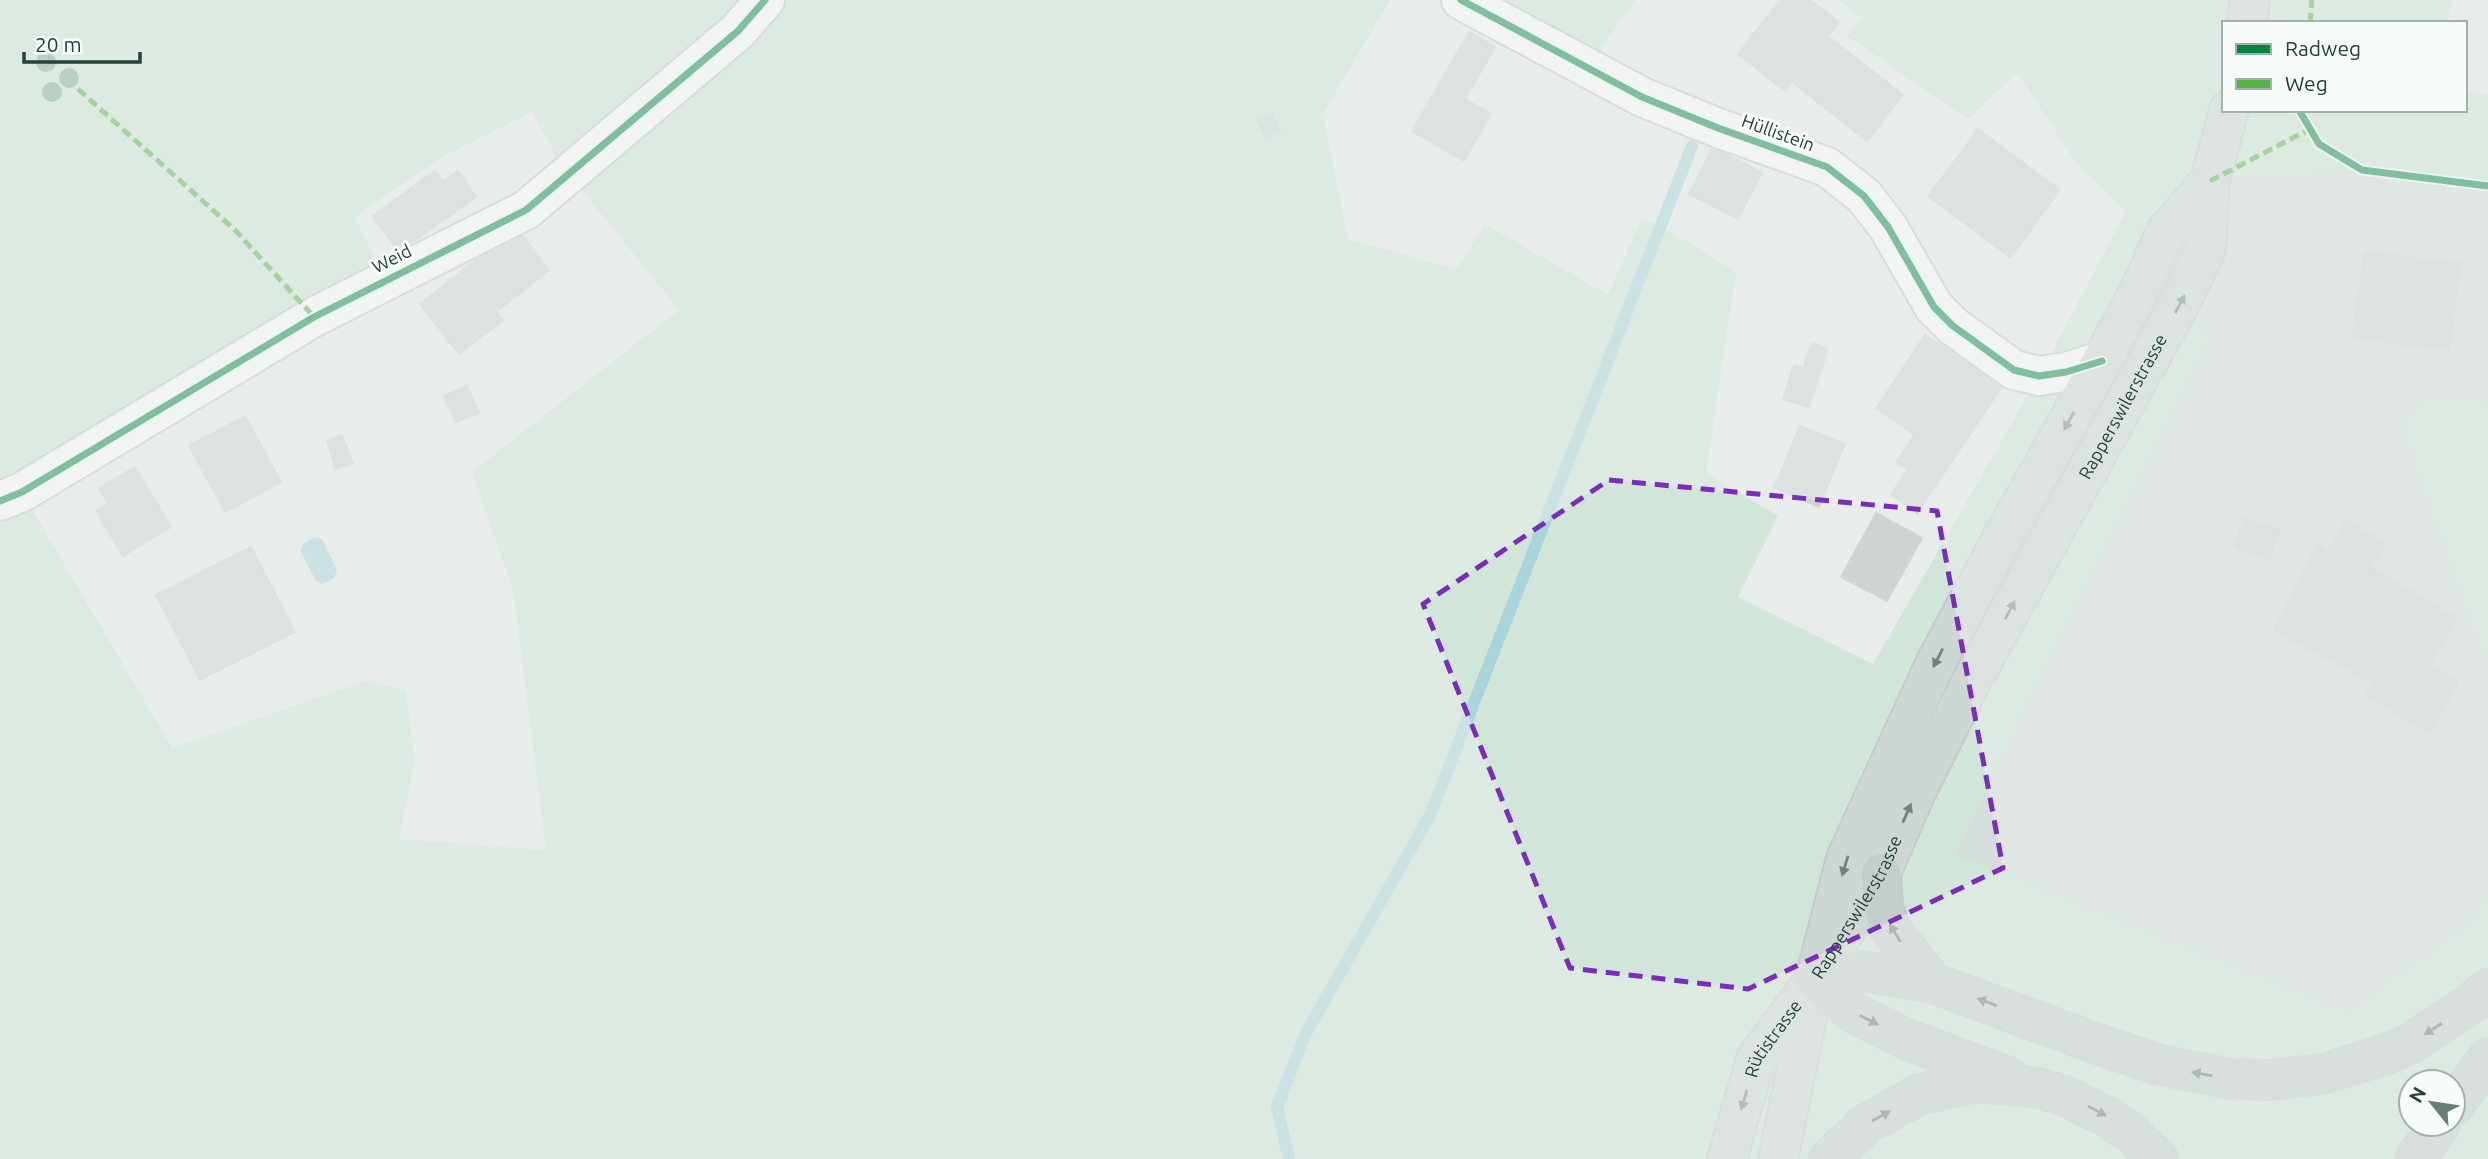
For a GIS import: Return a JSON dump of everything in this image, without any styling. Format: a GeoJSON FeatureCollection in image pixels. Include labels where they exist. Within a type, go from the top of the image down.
{"type":"FeatureCollection","features":[{"type":"Feature","properties":{"kind":"highway"},"geometry":{"type":"LineString","coordinates":[[1881,873],[1883,906],[1890,928],[1933,983]]}},
{"type":"Feature","properties":{"kind":"highway"},"geometry":{"type":"LineString","coordinates":[[1815,979],[1861,971],[1933,983],[2160,1065],[2231,1079],[2270,1080],[2322,1074],[2408,1045],[2488,989]]}},
{"type":"Feature","properties":{"kind":"highway"},"geometry":{"type":"LineString","coordinates":[[1815,979],[1854,1013],[1906,1039],[2065,1096],[2109,1118],[2132,1134],[2158,1159]]}},
{"type":"Feature","properties":{"kind":"highway"},"geometry":{"type":"LineString","coordinates":[[2467,1087],[2488,1058]]}},
{"type":"Feature","properties":{"kind":"highway"},"geometry":{"type":"LineString","coordinates":[[1829,1159],[1866,1124],[1920,1094],[1978,1082],[2039,1088]]}},
{"type":"Feature","properties":{"kind":"highway"},"geometry":{"type":"LineString","coordinates":[[2415,1159],[2430,1138]]}},
{"type":"Feature","properties":{"kind":"main road"},"geometry":{"type":"LineString","coordinates":[[2248,21],[2250,0]]}},
{"type":"Feature","properties":{"kind":"main road","name":"Rapperswilerstrasse"},"geometry":{"type":"LineString","coordinates":[[1815,979],[1881,873],[1916,792],[1972,680],[2182,300],[2206,249],[2210,181],[2228,112]]}},
{"type":"Feature","properties":{"kind":"main road","name":"Rapperswilerstrasse"},"geometry":{"type":"LineString","coordinates":[[1815,979],[1846,859],[1925,686],[2005,533],[2102,361],[2166,232],[2210,181]]}},
{"type":"Feature","properties":{"kind":"main road","name":"Rütistrasse"},"geometry":{"type":"LineString","coordinates":[[1727,1159],[1756,1059],[1815,979]]}},
{"type":"Feature","properties":{"kind":"main road","name":"Rütistrasse"},"geometry":{"type":"LineString","coordinates":[[1778,1159],[1815,979]]}},
{"type":"Feature","properties":{"kind":"street","name":"Weid"},"geometry":{"type":"LineString","coordinates":[[0,501],[22,492],[314,317],[526,210],[738,31],[765,0]]}},
{"type":"Feature","properties":{"kind":"street","name":"Hüllistein"},"geometry":{"type":"LineString","coordinates":[[1461,0],[1643,97],[1718,128],[1827,167],[1864,196],[1888,227],[1934,307],[1953,326],[2014,370],[2039,376],[2066,372],[2102,361]]}},
{"type":"Feature","properties":{"kind":"highlighted area"},"geometry":{"type":"Polygon","coordinates":[[[1609,480],[1937,511],[2003,868],[1748,989],[1570,968],[1423,604],[1609,480]]]}},
{"type":"Feature","properties":{"kind":"shaded area"},"geometry":{"type":"Polygon","coordinates":[[[2362,170],[2488,186],[2488,403],[2425,395],[2403,430],[2488,667],[2488,895],[2470,924],[2348,1014],[1953,854],[2209,338],[2182,300],[2210,181],[2362,170]]]}},
{"type":"Feature","properties":{"kind":"green space"},"geometry":{"type":"Polygon","coordinates":[[[0,0],[752,0],[561,165],[532,112],[441,157],[355,217],[386,280],[22,492],[172,748],[369,680],[406,690],[415,760],[399,839],[546,850],[513,590],[472,472],[679,310],[569,174],[776,0],[1390,0],[1323,114],[1348,239],[1456,269],[1485,224],[1608,295],[1642,218],[1673,233],[1736,272],[1706,472],[1778,516],[1738,597],[1873,664],[2039,376],[2126,212],[2077,164],[2017,73],[1968,119],[1847,36],[1861,18],[1838,0],[2452,0],[2448,21],[2222,21],[2222,112],[2467,112],[2467,91],[2488,95],[2488,186],[2362,170],[2210,181],[2182,300],[2209,337],[1954,854],[2347,1014],[2469,924],[2488,895],[2488,1159],[0,1159],[0,0]]]}},
{"type":"Feature","properties":{"kind":"green space"},"geometry":{"type":"Polygon","coordinates":[[[1487,0],[1635,0],[1597,55],[1487,0]]]}},
{"type":"Feature","properties":{"kind":"green space"},"geometry":{"type":"Polygon","coordinates":[[[2425,395],[2488,403],[2488,667],[2403,430],[2425,395]]]}},
{"type":"Feature","properties":{"kind":"water"},"geometry":{"type":"Polygon","coordinates":[[[315,537],[322,539],[337,570],[334,578],[322,584],[316,581],[300,550],[304,543],[315,537]]]}},
{"type":"Feature","properties":{"kind":"building"},"geometry":{"type":"Polygon","coordinates":[[[1780,0],[1810,0],[1839,22],[1828,36],[1903,95],[1867,141],[1792,82],[1785,91],[1738,54],[1780,0]]]}},
{"type":"Feature","properties":{"kind":"building"},"geometry":{"type":"Polygon","coordinates":[[[1469,32],[1495,47],[1465,99],[1491,114],[1464,161],[1412,131],[1469,32]]]}},
{"type":"Feature","properties":{"kind":"building"},"geometry":{"type":"Polygon","coordinates":[[[1272,114],[1280,131],[1266,138],[1257,121],[1272,114]]]}},
{"type":"Feature","properties":{"kind":"building"},"geometry":{"type":"Polygon","coordinates":[[[1978,129],[2060,190],[2036,222],[1954,162],[1978,129]]]}},
{"type":"Feature","properties":{"kind":"building"},"geometry":{"type":"Polygon","coordinates":[[[1713,147],[1762,173],[1738,219],[1689,194],[1713,147]]]}},
{"type":"Feature","properties":{"kind":"building"},"geometry":{"type":"Polygon","coordinates":[[[1954,162],[2036,222],[2011,258],[1928,196],[1954,162]]]}},
{"type":"Feature","properties":{"kind":"building"},"geometry":{"type":"Polygon","coordinates":[[[435,171],[443,182],[458,171],[476,197],[399,252],[373,216],[435,171]]]}},
{"type":"Feature","properties":{"kind":"building"},"geometry":{"type":"Polygon","coordinates":[[[517,228],[549,270],[496,312],[503,320],[459,354],[420,304],[517,228]]]}},
{"type":"Feature","properties":{"kind":"building"},"geometry":{"type":"Polygon","coordinates":[[[2364,252],[2460,263],[2449,350],[2353,338],[2364,252]]]}},
{"type":"Feature","properties":{"kind":"building"},"geometry":{"type":"Polygon","coordinates":[[[1925,335],[1964,361],[1914,434],[1876,408],[1925,335]]]}},
{"type":"Feature","properties":{"kind":"building"},"geometry":{"type":"Polygon","coordinates":[[[1812,343],[1828,349],[1809,407],[1783,399],[1794,365],[1803,368],[1812,343]]]}},
{"type":"Feature","properties":{"kind":"building"},"geometry":{"type":"Polygon","coordinates":[[[1964,361],[2002,387],[1917,513],[1891,494],[1908,470],[1896,462],[1964,361]]]}},
{"type":"Feature","properties":{"kind":"building"},"geometry":{"type":"Polygon","coordinates":[[[467,386],[479,413],[456,422],[444,396],[467,386]]]}},
{"type":"Feature","properties":{"kind":"building"},"geometry":{"type":"Polygon","coordinates":[[[245,416],[281,482],[225,512],[189,446],[245,416]]]}},
{"type":"Feature","properties":{"kind":"building"},"geometry":{"type":"Polygon","coordinates":[[[1800,426],[1845,444],[1819,507],[1774,488],[1800,426]]]}},
{"type":"Feature","properties":{"kind":"building"},"geometry":{"type":"Polygon","coordinates":[[[342,435],[353,463],[336,469],[327,441],[342,435]]]}},
{"type":"Feature","properties":{"kind":"building"},"geometry":{"type":"Polygon","coordinates":[[[135,467],[171,527],[123,556],[96,511],[108,503],[99,488],[135,467]]]}},
{"type":"Feature","properties":{"kind":"building"},"geometry":{"type":"Polygon","coordinates":[[[1876,513],[1922,538],[1887,601],[1841,577],[1876,513]]]}},
{"type":"Feature","properties":{"kind":"building"},"geometry":{"type":"Polygon","coordinates":[[[2244,518],[2279,529],[2271,559],[2235,548],[2244,518]]]}},
{"type":"Feature","properties":{"kind":"building"},"geometry":{"type":"Polygon","coordinates":[[[2346,520],[2386,543],[2371,568],[2457,618],[2430,665],[2459,682],[2429,733],[2365,695],[2373,683],[2273,630],[2318,544],[2328,551],[2346,520]]]}},
{"type":"Feature","properties":{"kind":"building"},"geometry":{"type":"Polygon","coordinates":[[[251,547],[295,632],[200,680],[156,595],[251,547]]]}},
{"type":"Feature","properties":{"kind":"waterway"},"geometry":{"type":"LineString","coordinates":[[1289,1159],[1277,1107],[1305,1035],[1430,815],[1692,146]]}},
{"type":"Feature","properties":{"kind":"marked path"},"geometry":{"type":"LineString","coordinates":[[2310,21],[2312,0]]}},
{"type":"Feature","properties":{"kind":"marked path"},"geometry":{"type":"LineString","coordinates":[[78,89],[235,230],[314,317]]}},
{"type":"Feature","properties":{"kind":"marked path"},"geometry":{"type":"LineString","coordinates":[[2210,181],[2310,129]]}},
{"type":"Feature","properties":{"kind":"cycle path"},"geometry":{"type":"LineString","coordinates":[[0,501],[22,492],[314,317],[526,210],[738,31],[765,0]]}},
{"type":"Feature","properties":{"kind":"cycle path"},"geometry":{"type":"LineString","coordinates":[[1461,0],[1642,97],[1827,167],[1864,196],[1888,227],[1934,307],[1953,326],[2014,370],[2039,376],[2066,372],[2102,361]]}},
{"type":"Feature","properties":{"kind":"cycle path"},"geometry":{"type":"LineString","coordinates":[[2300,112],[2319,144],[2362,170],[2488,186]]}}]}
